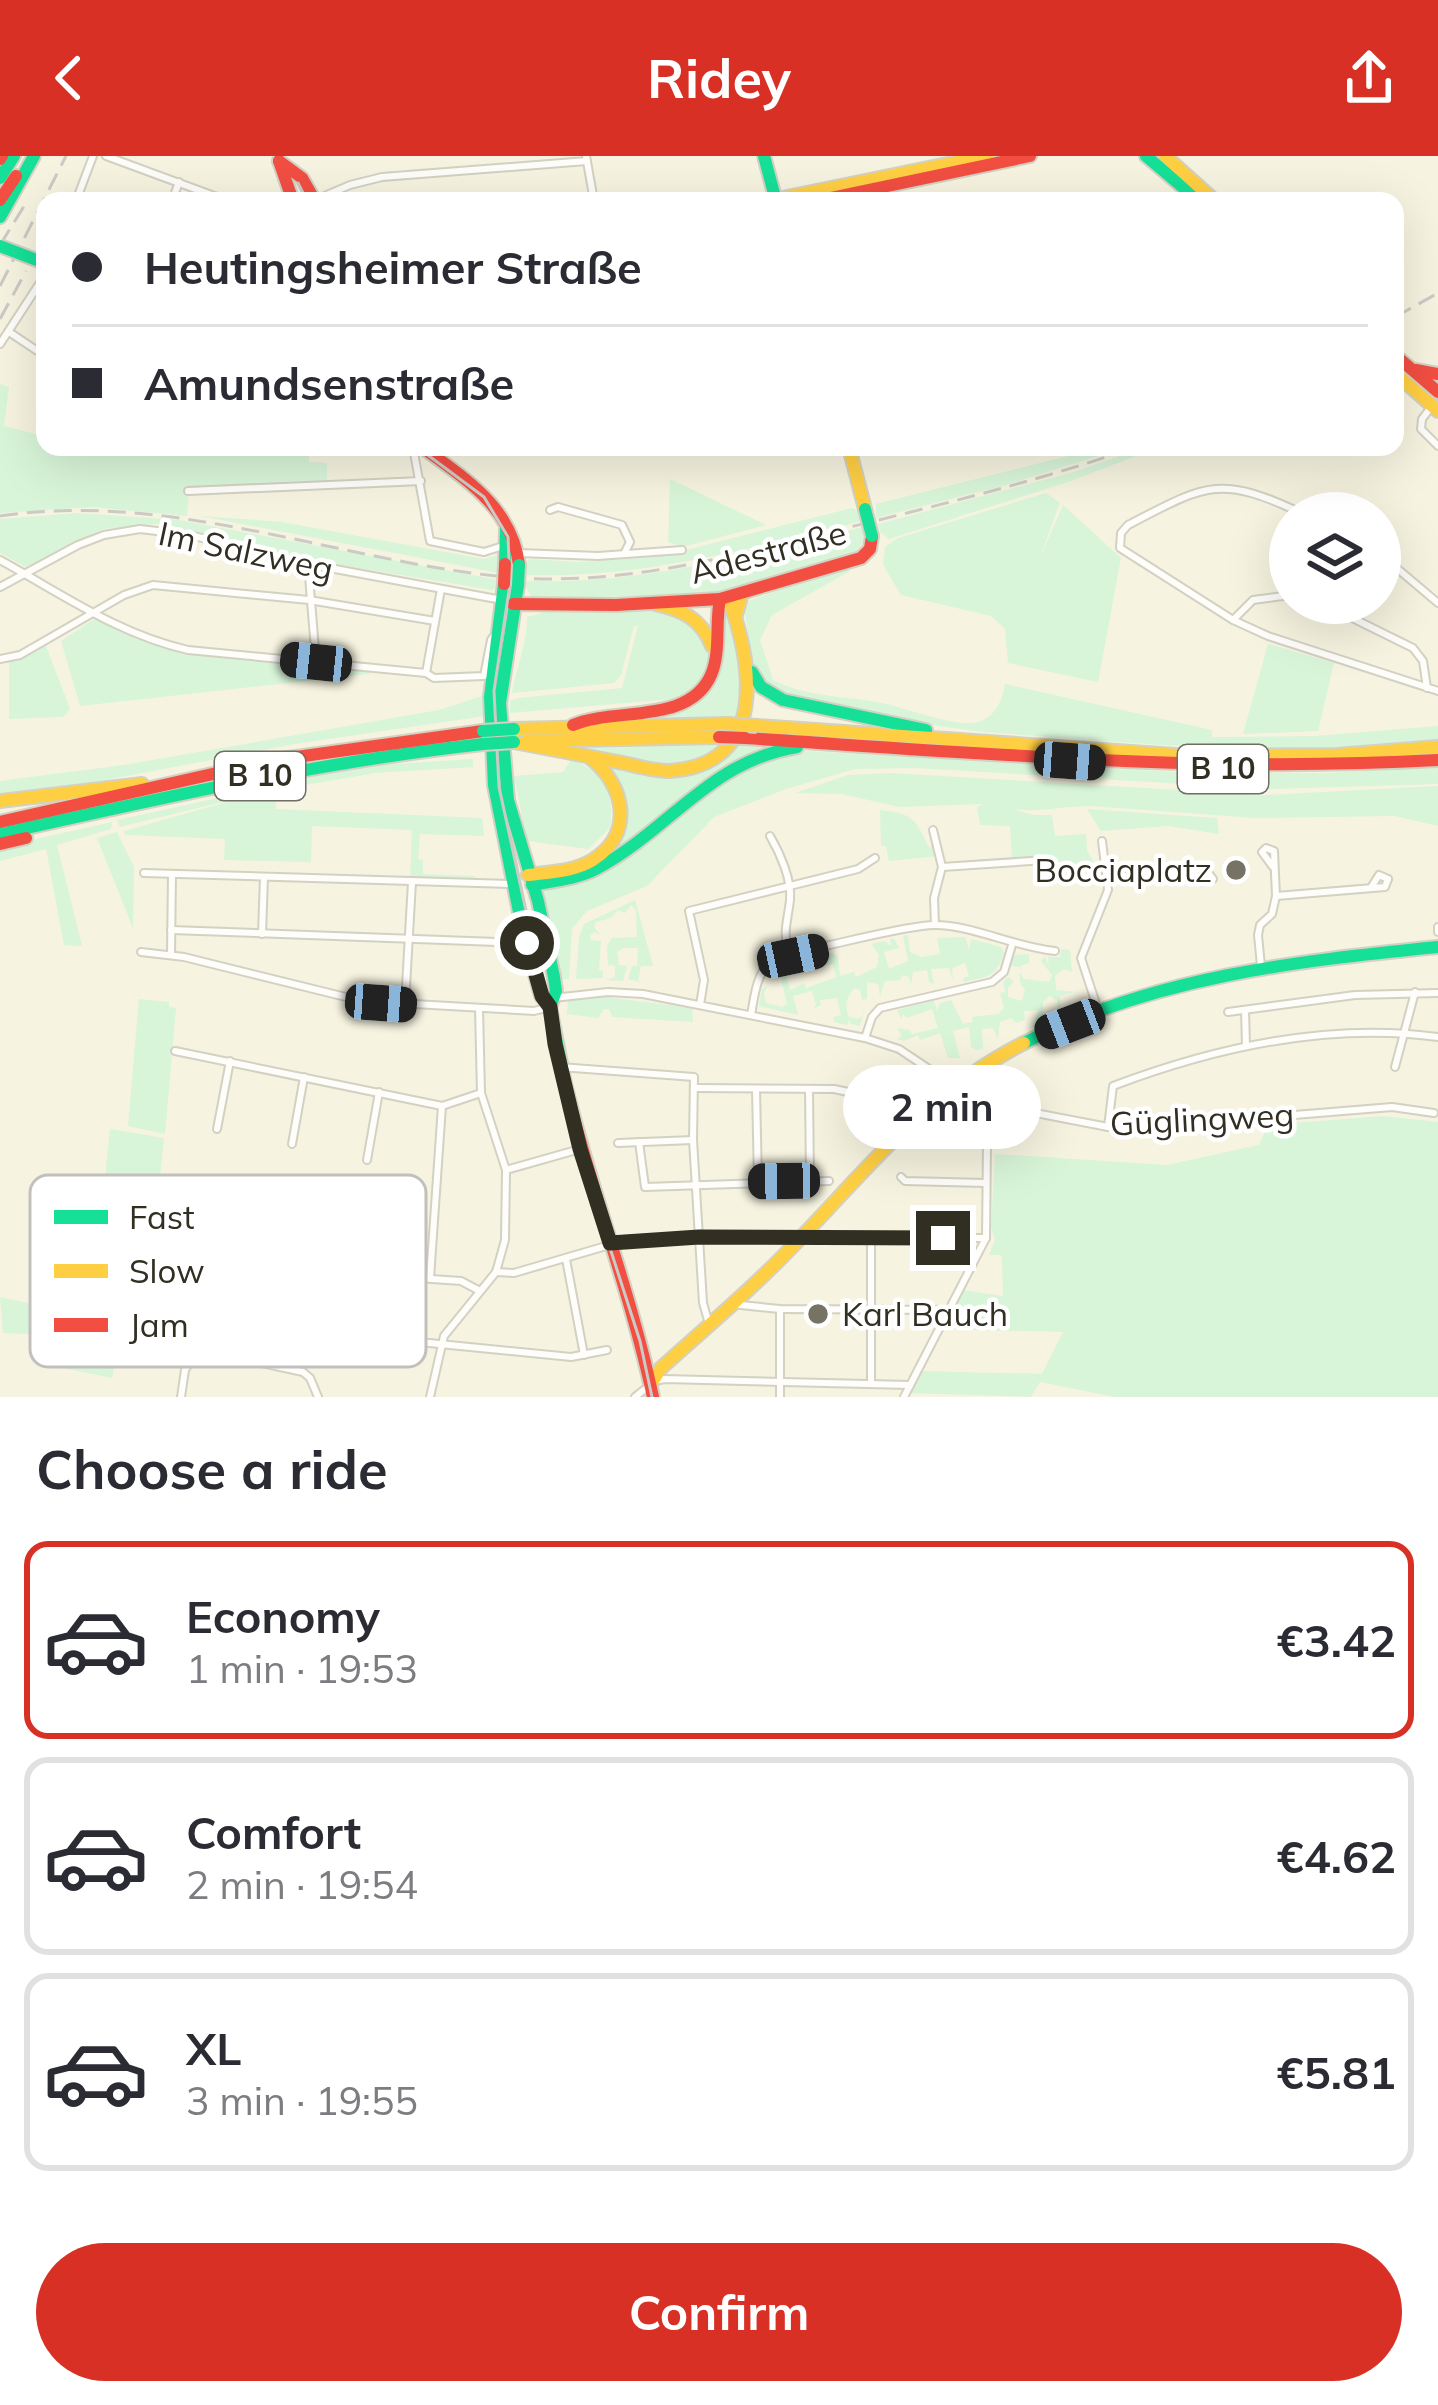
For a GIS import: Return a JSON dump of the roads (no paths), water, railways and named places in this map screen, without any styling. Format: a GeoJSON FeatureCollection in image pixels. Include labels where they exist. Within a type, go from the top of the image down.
{"type":"FeatureCollection","features":[{"type":"Feature","properties":{"kind":"main road"},"geometry":{"type":"LineString","coordinates":[[0,178],[14,156]]}},
{"type":"Feature","properties":{"kind":"main road"},"geometry":{"type":"LineString","coordinates":[[0,200],[32,156]]}},
{"type":"Feature","properties":{"kind":"main road"},"geometry":{"type":"LineString","coordinates":[[0,217],[32,156]]}},
{"type":"Feature","properties":{"kind":"main road"},"geometry":{"type":"LineString","coordinates":[[764,156],[771,192]]}},
{"type":"Feature","properties":{"kind":"main road"},"geometry":{"type":"LineString","coordinates":[[812,192],[986,156]]}},
{"type":"Feature","properties":{"kind":"main road"},"geometry":{"type":"LineString","coordinates":[[859,192],[1030,156]]}},
{"type":"Feature","properties":{"kind":"main road"},"geometry":{"type":"LineString","coordinates":[[1146,156],[1188,192]]}},
{"type":"Feature","properties":{"kind":"main road"},"geometry":{"type":"LineString","coordinates":[[1165,156],[1204,192]]}},
{"type":"Feature","properties":{"kind":"main road"},"geometry":{"type":"LineString","coordinates":[[278,158],[306,192]]}},
{"type":"Feature","properties":{"kind":"main road"},"geometry":{"type":"LineString","coordinates":[[290,176],[292,192]]}},
{"type":"Feature","properties":{"kind":"main road"},"geometry":{"type":"LineString","coordinates":[[0,246],[36,264]]}},
{"type":"Feature","properties":{"kind":"main road"},"geometry":{"type":"LineString","coordinates":[[1404,362],[1436,402]]}},
{"type":"Feature","properties":{"kind":"main road"},"geometry":{"type":"LineString","coordinates":[[1411,368],[1438,374]]}},
{"type":"Feature","properties":{"kind":"main road"},"geometry":{"type":"LineString","coordinates":[[1404,379],[1436,402]]}},
{"type":"Feature","properties":{"kind":"main road"},"geometry":{"type":"LineString","coordinates":[[434,456],[486,496],[515,536],[510,642],[500,703],[502,765],[518,844],[551,961],[550,1001],[560,1066],[580,1149],[654,1367],[654,1392]]}},
{"type":"Feature","properties":{"kind":"main road","name":"Adestraße"},"geometry":{"type":"LineString","coordinates":[[510,602],[655,604],[730,596],[861,558],[870,549],[872,536],[851,456]]}},
{"type":"Feature","properties":{"kind":"main road"},"geometry":{"type":"LineString","coordinates":[[514,735],[666,771],[684,770],[716,757],[740,732],[746,716],[747,664],[730,596]]}},
{"type":"Feature","properties":{"kind":"main road"},"geometry":{"type":"LineString","coordinates":[[714,662],[730,596]]}},
{"type":"Feature","properties":{"kind":"main road"},"geometry":{"type":"LineString","coordinates":[[510,602],[492,670],[491,759],[512,884],[527,943],[550,1001]]}},
{"type":"Feature","properties":{"kind":"main road"},"geometry":{"type":"LineString","coordinates":[[655,604],[698,620],[712,642],[714,662]]}},
{"type":"Feature","properties":{"kind":"main road"},"geometry":{"type":"LineString","coordinates":[[510,642],[521,620],[542,606]]}},
{"type":"Feature","properties":{"kind":"main road","name":"B 10"},"geometry":{"type":"LineString","coordinates":[[573,725],[588,716],[660,709],[688,701],[705,686],[714,662]]}},
{"type":"Feature","properties":{"kind":"main road"},"geometry":{"type":"LineString","coordinates":[[747,664],[761,687],[783,700],[979,742]]}},
{"type":"Feature","properties":{"kind":"main road","name":"B 10"},"geometry":{"type":"LineString","coordinates":[[514,735],[573,725],[723,731],[746,738],[1204,768],[1336,768],[1438,760]]}},
{"type":"Feature","properties":{"kind":"main road","name":"B 10"},"geometry":{"type":"LineString","coordinates":[[0,822],[312,753],[514,735],[723,731],[757,725],[1236,756],[1438,747]]}},
{"type":"Feature","properties":{"kind":"main road","name":"B 10"},"geometry":{"type":"LineString","coordinates":[[0,834],[267,774],[483,737]]}},
{"type":"Feature","properties":{"kind":"main road","name":"B 10"},"geometry":{"type":"LineString","coordinates":[[530,880],[578,876],[602,866],[714,779],[751,758],[784,747],[830,742]]}},
{"type":"Feature","properties":{"kind":"main road"},"geometry":{"type":"LineString","coordinates":[[512,884],[589,863],[608,848],[618,832],[622,809],[617,785],[600,764],[577,752]]}},
{"type":"Feature","properties":{"kind":"main road"},"geometry":{"type":"LineString","coordinates":[[0,801],[168,783]]}},
{"type":"Feature","properties":{"kind":"main road","name":"B 10"},"geometry":{"type":"LineString","coordinates":[[0,844],[48,833],[71,820]]}},
{"type":"Feature","properties":{"kind":"main road"},"geometry":{"type":"LineString","coordinates":[[654,1367],[710,1324],[801,1238],[949,1087],[1012,1048],[1207,978],[1261,966],[1438,947]]}},
{"type":"Feature","properties":{"kind":"street"},"geometry":{"type":"LineString","coordinates":[[79,192],[93,156]]}},
{"type":"Feature","properties":{"kind":"street"},"geometry":{"type":"LineString","coordinates":[[106,156],[205,192]]}},
{"type":"Feature","properties":{"kind":"street"},"geometry":{"type":"LineString","coordinates":[[340,192],[382,177],[586,159],[592,192]]}},
{"type":"Feature","properties":{"kind":"street"},"geometry":{"type":"LineString","coordinates":[[175,192],[179,182]]}},
{"type":"Feature","properties":{"kind":"street"},"geometry":{"type":"LineString","coordinates":[[0,344],[36,280]]}},
{"type":"Feature","properties":{"kind":"street"},"geometry":{"type":"LineString","coordinates":[[9,332],[36,350]]}},
{"type":"Feature","properties":{"kind":"street"},"geometry":{"type":"LineString","coordinates":[[1436,402],[1422,419],[1421,429],[1438,446]]}},
{"type":"Feature","properties":{"kind":"street"},"geometry":{"type":"LineString","coordinates":[[415,456],[430,541],[512,557],[682,550]]}},
{"type":"Feature","properties":{"kind":"street"},"geometry":{"type":"LineString","coordinates":[[188,490],[421,481]]}},
{"type":"Feature","properties":{"kind":"street"},"geometry":{"type":"LineString","coordinates":[[1269,500],[1238,488],[1198,490],[1128,525],[1120,533],[1120,548],[1233,620],[1268,636],[1438,691]]}},
{"type":"Feature","properties":{"kind":"street"},"geometry":{"type":"LineString","coordinates":[[550,510],[558,507],[622,525],[630,542],[624,554]]}},
{"type":"Feature","properties":{"kind":"street","name":"Im Salzweg"},"geometry":{"type":"LineString","coordinates":[[0,586],[78,545],[140,529],[190,535],[308,564],[510,602]]}},
{"type":"Feature","properties":{"kind":"street"},"geometry":{"type":"LineString","coordinates":[[0,560],[92,614],[152,642],[188,650],[426,673],[434,678],[484,676],[491,640],[499,630]]}},
{"type":"Feature","properties":{"kind":"street"},"geometry":{"type":"LineString","coordinates":[[308,564],[316,662]]}},
{"type":"Feature","properties":{"kind":"street"},"geometry":{"type":"LineString","coordinates":[[1401,572],[1438,603]]}},
{"type":"Feature","properties":{"kind":"street"},"geometry":{"type":"LineString","coordinates":[[0,659],[20,655],[124,595],[153,585],[309,600],[435,621]]}},
{"type":"Feature","properties":{"kind":"street"},"geometry":{"type":"LineString","coordinates":[[426,673],[441,589]]}},
{"type":"Feature","properties":{"kind":"street"},"geometry":{"type":"LineString","coordinates":[[1233,620],[1253,600],[1269,598]]}},
{"type":"Feature","properties":{"kind":"street"},"geometry":{"type":"LineString","coordinates":[[1364,624],[1413,648],[1423,661],[1427,688]]}},
{"type":"Feature","properties":{"kind":"street"},"geometry":{"type":"LineString","coordinates":[[933,830],[942,867],[934,898],[935,925]]}},
{"type":"Feature","properties":{"kind":"street"},"geometry":{"type":"LineString","coordinates":[[770,836],[780,851],[788,886],[790,899],[782,932],[790,956]]}},
{"type":"Feature","properties":{"kind":"street"},"geometry":{"type":"LineString","coordinates":[[1099,1013],[1082,949],[1106,899],[1109,878],[1102,841]]}},
{"type":"Feature","properties":{"kind":"street"},"geometry":{"type":"LineString","coordinates":[[700,1004],[704,980],[689,911],[862,867],[874,859]]}},
{"type":"Feature","properties":{"kind":"street"},"geometry":{"type":"LineString","coordinates":[[942,867],[1023,862]]}},
{"type":"Feature","properties":{"kind":"street"},"geometry":{"type":"LineString","coordinates":[[1261,966],[1258,935],[1260,925],[1272,914],[1276,896],[1273,867]]}},
{"type":"Feature","properties":{"kind":"street"},"geometry":{"type":"LineString","coordinates":[[1109,878],[1212,872],[1212,881],[1202,882],[1193,874]]}},
{"type":"Feature","properties":{"kind":"street"},"geometry":{"type":"LineString","coordinates":[[144,873],[512,884]]}},
{"type":"Feature","properties":{"kind":"street"},"geometry":{"type":"LineString","coordinates":[[170,954],[172,874]]}},
{"type":"Feature","properties":{"kind":"street"},"geometry":{"type":"LineString","coordinates":[[262,934],[264,877]]}},
{"type":"Feature","properties":{"kind":"street"},"geometry":{"type":"LineString","coordinates":[[1276,896],[1385,886],[1388,879]]}},
{"type":"Feature","properties":{"kind":"street"},"geometry":{"type":"LineString","coordinates":[[405,1004],[412,881]]}},
{"type":"Feature","properties":{"kind":"street"},"geometry":{"type":"LineString","coordinates":[[751,1015],[763,971],[775,960],[935,925],[1055,951]]}},
{"type":"Feature","properties":{"kind":"street"},"geometry":{"type":"LineString","coordinates":[[171,930],[527,943]]}},
{"type":"Feature","properties":{"kind":"street"},"geometry":{"type":"LineString","coordinates":[[865,1038],[880,1009],[992,982],[1004,973],[1012,945]]}},
{"type":"Feature","properties":{"kind":"street"},"geometry":{"type":"LineString","coordinates":[[141,952],[170,954],[343,998],[405,1004],[537,1011],[550,1001],[643,994],[865,1038],[898,1049],[938,1075],[986,1134],[986,1238],[904,1397]]}},
{"type":"Feature","properties":{"kind":"street"},"geometry":{"type":"LineString","coordinates":[[1396,1067],[1414,992]]}},
{"type":"Feature","properties":{"kind":"street"},"geometry":{"type":"LineString","coordinates":[[1228,1012],[1287,1001],[1438,993]]}},
{"type":"Feature","properties":{"kind":"street"},"geometry":{"type":"LineString","coordinates":[[430,1397],[441,1345],[457,1316],[496,1272],[507,1221],[506,1170],[481,1093],[479,1008]]}},
{"type":"Feature","properties":{"kind":"street"},"geometry":{"type":"LineString","coordinates":[[1245,1010],[1246,1046]]}},
{"type":"Feature","properties":{"kind":"street"},"geometry":{"type":"LineString","coordinates":[[1108,1127],[1113,1086],[1172,1064],[1246,1046],[1347,1033],[1438,1037]]}},
{"type":"Feature","properties":{"kind":"street"},"geometry":{"type":"LineString","coordinates":[[175,1051],[442,1106],[481,1093]]}},
{"type":"Feature","properties":{"kind":"street"},"geometry":{"type":"LineString","coordinates":[[218,1129],[230,1061]]}},
{"type":"Feature","properties":{"kind":"street"},"geometry":{"type":"LineString","coordinates":[[560,1066],[694,1077],[692,1140],[704,1311],[710,1324]]}},
{"type":"Feature","properties":{"kind":"street"},"geometry":{"type":"LineString","coordinates":[[292,1144],[304,1076]]}},
{"type":"Feature","properties":{"kind":"street"},"geometry":{"type":"LineString","coordinates":[[695,1088],[854,1094]]}},
{"type":"Feature","properties":{"kind":"street"},"geometry":{"type":"LineString","coordinates":[[756,1089],[758,1182]]}},
{"type":"Feature","properties":{"kind":"street"},"geometry":{"type":"LineString","coordinates":[[809,1089],[810,1181]]}},
{"type":"Feature","properties":{"kind":"street"},"geometry":{"type":"LineString","coordinates":[[367,1160],[379,1092]]}},
{"type":"Feature","properties":{"kind":"street","name":"Güglingweg"},"geometry":{"type":"LineString","coordinates":[[977,1119],[989,1107],[1000,1105],[1108,1127],[1370,1108],[1434,1113]]}},
{"type":"Feature","properties":{"kind":"street"},"geometry":{"type":"LineString","coordinates":[[430,1278],[442,1106]]}},
{"type":"Feature","properties":{"kind":"street"},"geometry":{"type":"LineString","coordinates":[[618,1143],[692,1140]]}},
{"type":"Feature","properties":{"kind":"street"},"geometry":{"type":"LineString","coordinates":[[639,1142],[645,1187],[830,1181]]}},
{"type":"Feature","properties":{"kind":"street"},"geometry":{"type":"LineString","coordinates":[[506,1170],[580,1149]]}},
{"type":"Feature","properties":{"kind":"street"},"geometry":{"type":"LineString","coordinates":[[901,1178],[986,1183]]}},
{"type":"Feature","properties":{"kind":"street"},"geometry":{"type":"LineString","coordinates":[[496,1272],[514,1273],[610,1243],[699,1237],[986,1238]]}},
{"type":"Feature","properties":{"kind":"street"},"geometry":{"type":"LineString","coordinates":[[871,1239],[871,1382]]}},
{"type":"Feature","properties":{"kind":"street"},"geometry":{"type":"LineString","coordinates":[[566,1257],[584,1355]]}},
{"type":"Feature","properties":{"kind":"street"},"geometry":{"type":"LineString","coordinates":[[426,1278],[460,1281],[480,1291]]}},
{"type":"Feature","properties":{"kind":"street"},"geometry":{"type":"LineString","coordinates":[[731,1304],[780,1310],[948,1310]]}},
{"type":"Feature","properties":{"kind":"street"},"geometry":{"type":"LineString","coordinates":[[780,1310],[780,1397]]}},
{"type":"Feature","properties":{"kind":"street"},"geometry":{"type":"LineString","coordinates":[[426,1343],[526,1354],[584,1355],[607,1350]]}},
{"type":"Feature","properties":{"kind":"street"},"geometry":{"type":"LineString","coordinates":[[181,1397],[187,1367]]}},
{"type":"Feature","properties":{"kind":"street"},"geometry":{"type":"LineString","coordinates":[[279,1367],[310,1378],[317,1397]]}},
{"type":"Feature","properties":{"kind":"street"},"geometry":{"type":"LineString","coordinates":[[635,1397],[654,1392],[664,1379],[910,1385]]}},
{"type":"Feature","properties":{"kind":"tram line"},"geometry":{"type":"LineString","coordinates":[[298,183],[302,192]]}},
{"type":"Feature","properties":{"kind":"tram line"},"geometry":{"type":"LineString","coordinates":[[429,456],[484,497],[508,537],[510,584],[494,691],[499,787],[578,1149],[640,1341],[652,1397]]}},
{"type":"Feature","properties":{"kind":"railway"},"geometry":{"type":"LineString","coordinates":[[48,192],[66,156]]}},
{"type":"Feature","properties":{"kind":"railway"},"geometry":{"type":"LineString","coordinates":[[0,245],[26,203]]}},
{"type":"Feature","properties":{"kind":"railway"},"geometry":{"type":"LineString","coordinates":[[0,286],[36,215]]}},
{"type":"Feature","properties":{"kind":"railway"},"geometry":{"type":"LineString","coordinates":[[0,319],[26,271]]}},
{"type":"Feature","properties":{"kind":"railway"},"geometry":{"type":"LineString","coordinates":[[1404,312],[1438,293]]}},
{"type":"Feature","properties":{"kind":"railway"},"geometry":{"type":"LineString","coordinates":[[0,516],[125,512],[187,519],[496,576],[585,578],[673,567],[759,549],[992,491],[1108,456]]}},
{"type":"Feature","properties":{"kind":"place","name":"Bocciaplatz"},"geometry":{"type":"Point","coordinates":[1236,870]}},
{"type":"Feature","properties":{"kind":"place","name":"Karl Bauch"},"geometry":{"type":"Point","coordinates":[818,1314]}}]}
